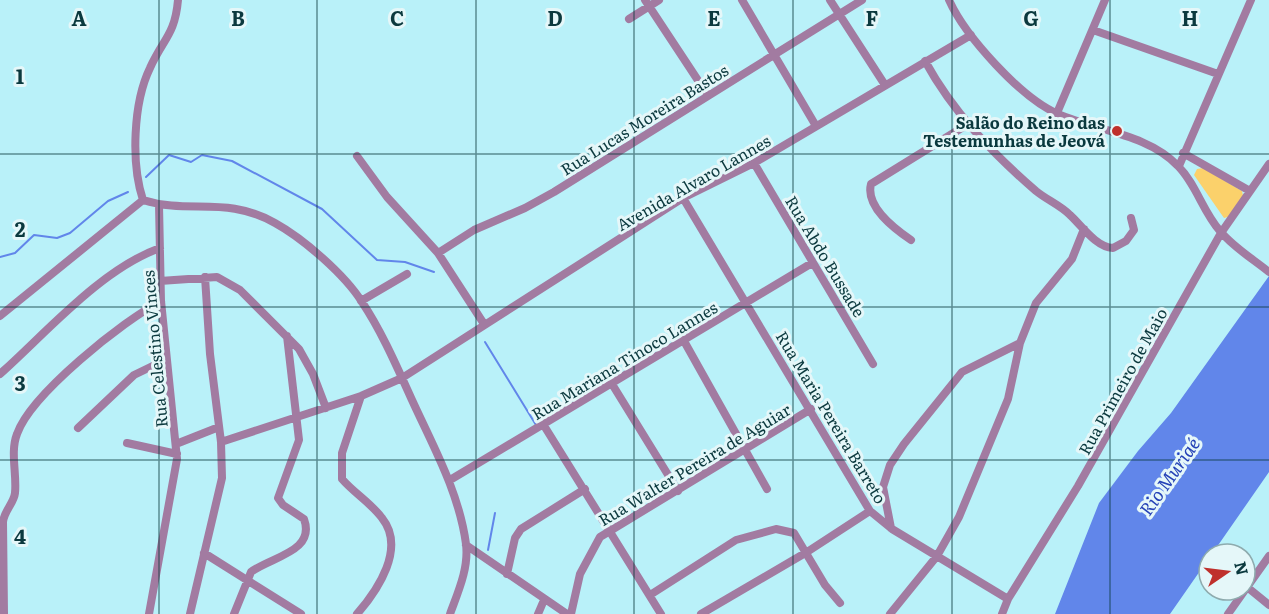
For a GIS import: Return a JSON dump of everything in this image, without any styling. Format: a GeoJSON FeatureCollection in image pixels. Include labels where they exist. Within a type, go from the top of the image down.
{"type":"FeatureCollection","features":[{"type":"Feature","properties":{"kind":"street"},"geometry":{"type":"LineString","coordinates":[[143,200],[137,181],[135,153],[142,95],[151,64],[173,30],[178,0]]}},
{"type":"Feature","properties":{"kind":"street"},"geometry":{"type":"LineString","coordinates":[[630,19],[647,3],[659,0]]}},
{"type":"Feature","properties":{"kind":"street"},"geometry":{"type":"LineString","coordinates":[[742,0],[816,126]]}},
{"type":"Feature","properties":{"kind":"street"},"geometry":{"type":"LineString","coordinates":[[830,0],[885,85]]}},
{"type":"Feature","properties":{"kind":"street","name":"Rua Lucas Moreira Bastos"},"geometry":{"type":"LineString","coordinates":[[438,253],[474,230],[525,208],[554,192],[707,94],[862,0]]}},
{"type":"Feature","properties":{"kind":"street"},"geometry":{"type":"LineString","coordinates":[[949,0],[971,35],[1019,88],[1057,113],[1150,146],[1179,166],[1221,233],[1269,272]]}},
{"type":"Feature","properties":{"kind":"street"},"geometry":{"type":"LineString","coordinates":[[1057,113],[1105,0]]}},
{"type":"Feature","properties":{"kind":"street"},"geometry":{"type":"LineString","coordinates":[[1179,166],[1249,1]]}},
{"type":"Feature","properties":{"kind":"street"},"geometry":{"type":"LineString","coordinates":[[647,3],[707,94]]}},
{"type":"Feature","properties":{"kind":"street"},"geometry":{"type":"LineString","coordinates":[[1093,30],[1218,74]]}},
{"type":"Feature","properties":{"kind":"street","name":"Avenida Alvaro Lannes"},"geometry":{"type":"LineString","coordinates":[[221,442],[361,396],[402,378],[684,198],[754,163],[971,35]]}},
{"type":"Feature","properties":{"kind":"street"},"geometry":{"type":"LineString","coordinates":[[925,61],[948,100],[968,124],[1017,174],[1102,245],[1113,248],[1131,236],[1134,230],[1131,218]]}},
{"type":"Feature","properties":{"kind":"street"},"geometry":{"type":"LineString","coordinates":[[910,240],[882,215],[871,196],[872,184],[968,124]]}},
{"type":"Feature","properties":{"kind":"street"},"geometry":{"type":"LineString","coordinates":[[1183,153],[1250,191]]}},
{"type":"Feature","properties":{"kind":"street"},"geometry":{"type":"LineString","coordinates":[[357,156],[387,197],[438,253],[484,324]]}},
{"type":"Feature","properties":{"kind":"street","name":"Rua Abdo Bussade"},"geometry":{"type":"LineString","coordinates":[[754,163],[873,364]]}},
{"type":"Feature","properties":{"kind":"street","name":"Rua Primeiro de Maio"},"geometry":{"type":"LineString","coordinates":[[1002,614],[1008,599],[1078,486],[1221,233],[1269,164]]}},
{"type":"Feature","properties":{"kind":"street","name":"Rua Maria Pereira Barreto"},"geometry":{"type":"LineString","coordinates":[[684,198],[870,511],[892,530],[1008,599]]}},
{"type":"Feature","properties":{"kind":"street"},"geometry":{"type":"LineString","coordinates":[[143,200],[159,205],[224,206],[258,215],[295,236],[335,272],[361,301],[402,378],[450,480],[466,545],[463,579],[450,614]]}},
{"type":"Feature","properties":{"kind":"street"},"geometry":{"type":"LineString","coordinates":[[0,316],[143,200]]}},
{"type":"Feature","properties":{"kind":"street","name":"Rua Celestino Vinces"},"geometry":{"type":"LineString","coordinates":[[148,614],[177,467],[177,444],[165,360],[160,281],[159,205]]}},
{"type":"Feature","properties":{"kind":"street"},"geometry":{"type":"LineString","coordinates":[[890,614],[937,556],[959,517],[1008,399],[1020,344],[1036,303],[1072,259],[1084,229]]}},
{"type":"Feature","properties":{"kind":"street"},"geometry":{"type":"LineString","coordinates":[[0,374],[94,288],[142,255],[160,248]]}},
{"type":"Feature","properties":{"kind":"street","name":"Rua Mariana Tinoco Lannes"},"geometry":{"type":"LineString","coordinates":[[450,480],[812,262]]}},
{"type":"Feature","properties":{"kind":"street"},"geometry":{"type":"LineString","coordinates":[[361,301],[407,274]]}},
{"type":"Feature","properties":{"kind":"street"},"geometry":{"type":"LineString","coordinates":[[190,614],[222,478],[221,442],[208,338],[205,277]]}},
{"type":"Feature","properties":{"kind":"street"},"geometry":{"type":"LineString","coordinates":[[160,281],[217,277],[240,290],[287,336],[313,374],[326,408]]}},
{"type":"Feature","properties":{"kind":"street"},"geometry":{"type":"LineString","coordinates":[[4,614],[3,522],[7,508],[15,496],[15,446],[21,423],[36,402],[104,341],[129,320],[161,301]]}},
{"type":"Feature","properties":{"kind":"street"},"geometry":{"type":"LineString","coordinates":[[234,614],[251,572],[295,550],[305,535],[304,519],[283,505],[278,498],[297,450],[297,417],[287,336]]}},
{"type":"Feature","properties":{"kind":"street"},"geometry":{"type":"LineString","coordinates":[[684,341],[767,489]]}},
{"type":"Feature","properties":{"kind":"street"},"geometry":{"type":"LineString","coordinates":[[892,530],[883,487],[890,465],[904,444],[962,372],[1020,344]]}},
{"type":"Feature","properties":{"kind":"street"},"geometry":{"type":"LineString","coordinates":[[78,428],[134,375],[165,360]]}},
{"type":"Feature","properties":{"kind":"street"},"geometry":{"type":"LineString","coordinates":[[612,384],[678,491]]}},
{"type":"Feature","properties":{"kind":"street"},"geometry":{"type":"LineString","coordinates":[[357,614],[379,583],[392,548],[383,518],[342,479],[342,453],[361,396]]}},
{"type":"Feature","properties":{"kind":"street","name":"Rua Walter Pereira de Aguiar"},"geometry":{"type":"LineString","coordinates":[[571,614],[580,574],[596,543],[609,531],[811,409]]}},
{"type":"Feature","properties":{"kind":"street"},"geometry":{"type":"LineString","coordinates":[[543,424],[661,614]]}},
{"type":"Feature","properties":{"kind":"street"},"geometry":{"type":"LineString","coordinates":[[177,444],[219,427]]}},
{"type":"Feature","properties":{"kind":"street"},"geometry":{"type":"LineString","coordinates":[[127,443],[177,454]]}},
{"type":"Feature","properties":{"kind":"street"},"geometry":{"type":"LineString","coordinates":[[507,574],[515,538],[521,529],[585,489]]}},
{"type":"Feature","properties":{"kind":"street"},"geometry":{"type":"LineString","coordinates":[[701,614],[714,611],[870,511]]}},
{"type":"Feature","properties":{"kind":"street"},"geometry":{"type":"LineString","coordinates":[[650,595],[747,535],[776,529],[790,531],[798,537],[825,585],[840,603]]}},
{"type":"Feature","properties":{"kind":"street"},"geometry":{"type":"LineString","coordinates":[[466,545],[567,614]]}},
{"type":"Feature","properties":{"kind":"street"},"geometry":{"type":"LineString","coordinates":[[204,553],[301,614]]}},
{"type":"Feature","properties":{"kind":"street"},"geometry":{"type":"LineString","coordinates":[[1257,573],[1269,556]]}},
{"type":"Feature","properties":{"kind":"street"},"geometry":{"type":"LineString","coordinates":[[538,614],[544,600]]}},
{"type":"Feature","properties":{"kind":"shaded area"},"geometry":{"type":"Polygon","coordinates":[[[1203,168],[1242,191],[1243,196],[1231,216],[1224,218],[1194,175],[1197,169],[1203,168]]]}},
{"type":"Feature","properties":{"kind":"water","name":"Rio Muriaé"},"geometry":{"type":"Polygon","coordinates":[[[1269,276],[1269,472],[1220,542],[1197,542],[1197,575],[1170,614],[1055,614],[1099,503],[1138,451],[1171,413],[1269,276]]]}},
{"type":"Feature","properties":{"kind":"waterway"},"geometry":{"type":"LineString","coordinates":[[146,177],[169,155],[191,162],[202,155],[232,161],[322,209],[377,260],[405,262],[434,272]]}},
{"type":"Feature","properties":{"kind":"waterway"},"geometry":{"type":"LineString","coordinates":[[0,257],[15,253],[34,235],[57,238],[70,233],[108,201],[128,192]]}},
{"type":"Feature","properties":{"kind":"waterway"},"geometry":{"type":"LineString","coordinates":[[485,342],[536,425]]}},
{"type":"Feature","properties":{"kind":"waterway"},"geometry":{"type":"LineString","coordinates":[[488,550],[495,513]]}},
{"type":"Feature","properties":{"kind":"place","name":"Salão do Reino das Testemunhas de Jeová"},"geometry":{"type":"Point","coordinates":[1117,131]}}]}
